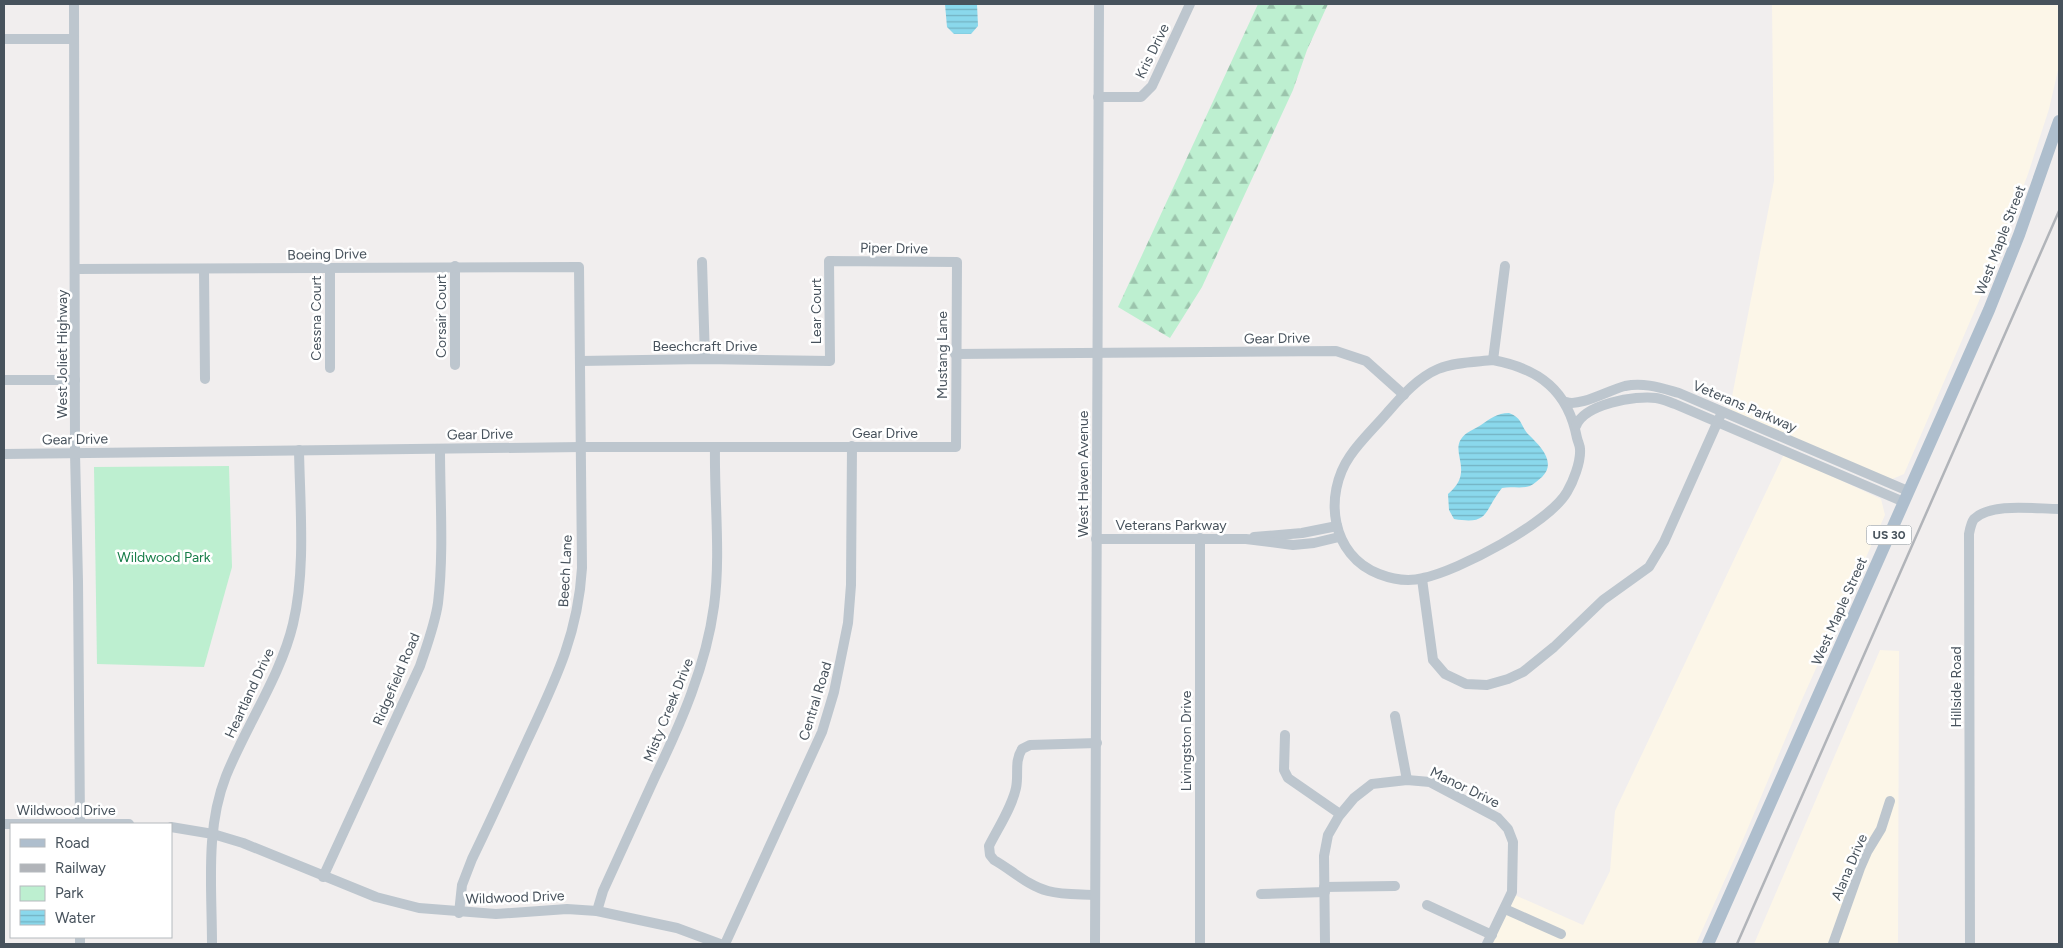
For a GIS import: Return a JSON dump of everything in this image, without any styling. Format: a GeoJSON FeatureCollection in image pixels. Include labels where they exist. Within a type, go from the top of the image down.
{"type":"FeatureCollection","features":[{"type":"Feature","properties":{"kind":"main road","name":"West Maple Street"},"geometry":{"type":"LineString","coordinates":[[1708,944],[1906,497],[2019,236],[2059,120]]}},
{"type":"Feature","properties":{"kind":"street","name":"West Joliet Highway"},"geometry":{"type":"LineString","coordinates":[[74,4],[75,453],[80,823]]}},
{"type":"Feature","properties":{"kind":"street","name":"West Haven Avenue"},"geometry":{"type":"LineString","coordinates":[[1096,944],[1099,4]]}},
{"type":"Feature","properties":{"kind":"street","name":"Kris Drive"},"geometry":{"type":"LineString","coordinates":[[1098,97],[1141,98],[1152,86],[1190,4]]}},
{"type":"Feature","properties":{"kind":"street"},"geometry":{"type":"LineString","coordinates":[[4,39],[74,39]]}},
{"type":"Feature","properties":{"kind":"street","name":"Piper Drive"},"geometry":{"type":"LineString","coordinates":[[830,261],[957,262]]}},
{"type":"Feature","properties":{"kind":"street","name":"Lear Court"},"geometry":{"type":"LineString","coordinates":[[830,261],[830,361]]}},
{"type":"Feature","properties":{"kind":"street"},"geometry":{"type":"LineString","coordinates":[[702,262],[705,359]]}},
{"type":"Feature","properties":{"kind":"street","name":"Mustang Lane"},"geometry":{"type":"LineString","coordinates":[[956,447],[955,354],[957,262]]}},
{"type":"Feature","properties":{"kind":"street","name":"Boeing Drive"},"geometry":{"type":"LineString","coordinates":[[76,270],[455,266],[579,267]]}},
{"type":"Feature","properties":{"kind":"street","name":"Corsair Court"},"geometry":{"type":"LineString","coordinates":[[455,266],[455,365]]}},
{"type":"Feature","properties":{"kind":"street"},"geometry":{"type":"LineString","coordinates":[[1493,360],[1505,266]]}},
{"type":"Feature","properties":{"kind":"street","name":"Beech Lane"},"geometry":{"type":"LineString","coordinates":[[459,912],[462,886],[472,859],[554,682],[576,622],[582,568],[579,267]]}},
{"type":"Feature","properties":{"kind":"street","name":"Cessna Court"},"geometry":{"type":"LineString","coordinates":[[330,268],[330,368]]}},
{"type":"Feature","properties":{"kind":"street"},"geometry":{"type":"LineString","coordinates":[[204,269],[205,379]]}},
{"type":"Feature","properties":{"kind":"street","name":"Gear Drive"},"geometry":{"type":"LineString","coordinates":[[955,354],[1336,351],[1366,361],[1404,395]]}},
{"type":"Feature","properties":{"kind":"street","name":"Beechcraft Drive"},"geometry":{"type":"LineString","coordinates":[[580,361],[705,359],[830,361]]}},
{"type":"Feature","properties":{"kind":"street"},"geometry":{"type":"LineString","coordinates":[[1493,360],[1524,368],[1542,379],[1566,402],[1576,426],[1580,450],[1575,474],[1567,493],[1541,520],[1463,564],[1422,579],[1397,579],[1377,573],[1361,564],[1338,531],[1334,513],[1334,492],[1350,456],[1404,395],[1422,378],[1438,369],[1455,364],[1493,360]]}},
{"type":"Feature","properties":{"kind":"street"},"geometry":{"type":"LineString","coordinates":[[4,380],[75,380]]}},
{"type":"Feature","properties":{"kind":"street","name":"Veterans Parkway"},"geometry":{"type":"LineString","coordinates":[[1566,402],[1571,404],[1584,402],[1604,392],[1628,386],[1653,385],[1679,393],[1719,417]]}},
{"type":"Feature","properties":{"kind":"street","name":"Veterans Parkway"},"geometry":{"type":"LineString","coordinates":[[1576,426],[1578,420],[1588,411],[1631,398],[1655,398],[1719,417],[1906,497]]}},
{"type":"Feature","properties":{"kind":"street"},"geometry":{"type":"LineString","coordinates":[[1422,579],[1433,660],[1446,674],[1466,684],[1487,685],[1523,672],[1554,647],[1603,600],[1649,567],[1664,542],[1719,417]]}},
{"type":"Feature","properties":{"kind":"street","name":"Gear Drive"},"geometry":{"type":"LineString","coordinates":[[4,454],[581,446],[956,447]]}},
{"type":"Feature","properties":{"kind":"street","name":"Central Road"},"geometry":{"type":"LineString","coordinates":[[726,944],[822,732],[834,692],[848,623],[851,585],[852,446]]}},
{"type":"Feature","properties":{"kind":"street","name":"Misty Creek Drive"},"geometry":{"type":"LineString","coordinates":[[597,911],[603,891],[687,706],[702,663],[712,620],[716,585],[715,447]]}},
{"type":"Feature","properties":{"kind":"street","name":"Ridgefield Road"},"geometry":{"type":"LineString","coordinates":[[323,877],[420,666],[430,635],[438,604],[440,572],[440,449]]}},
{"type":"Feature","properties":{"kind":"street","name":"Heartland Drive"},"geometry":{"type":"LineString","coordinates":[[212,944],[211,853],[216,808],[226,777],[283,655],[293,624],[300,586],[299,450]]}},
{"type":"Feature","properties":{"kind":"street","name":"Hillside Road"},"geometry":{"type":"LineString","coordinates":[[1970,944],[1969,534],[1972,521],[1983,512],[1996,509],[2059,509]]}},
{"type":"Feature","properties":{"kind":"street","name":"Veterans Parkway"},"geometry":{"type":"LineString","coordinates":[[1096,539],[1246,539],[1318,530],[1338,531]]}},
{"type":"Feature","properties":{"kind":"street","name":"Livingston Drive"},"geometry":{"type":"LineString","coordinates":[[1200,538],[1200,944]]}},
{"type":"Feature","properties":{"kind":"street"},"geometry":{"type":"LineString","coordinates":[[1395,716],[1407,780]]}},
{"type":"Feature","properties":{"kind":"street"},"geometry":{"type":"LineString","coordinates":[[1285,735],[1284,770],[1288,778],[1340,814]]}},
{"type":"Feature","properties":{"kind":"street"},"geometry":{"type":"LineString","coordinates":[[1095,895],[1063,894],[1034,886],[994,860],[990,855],[989,846],[1017,786],[1017,762],[1022,749],[1030,745],[1097,743]]}},
{"type":"Feature","properties":{"kind":"street","name":"Manor Drive"},"geometry":{"type":"LineString","coordinates":[[1325,944],[1324,856],[1328,835],[1340,814],[1354,798],[1372,784],[1407,780],[1430,782],[1498,818],[1508,829],[1512,842],[1512,892],[1490,940]]}},
{"type":"Feature","properties":{"kind":"street","name":"Alana Drive"},"geometry":{"type":"LineString","coordinates":[[1832,944],[1860,868],[1881,829],[1890,801]]}},
{"type":"Feature","properties":{"kind":"street","name":"Wildwood Drive"},"geometry":{"type":"LineString","coordinates":[[172,827],[213,834],[243,843],[376,897],[419,908],[496,914],[567,909],[597,911],[677,928],[720,944]]}},
{"type":"Feature","properties":{"kind":"street"},"geometry":{"type":"LineString","coordinates":[[1262,894],[1395,886]]}},
{"type":"Feature","properties":{"kind":"street"},"geometry":{"type":"LineString","coordinates":[[1427,905],[1490,940]]}},
{"type":"Feature","properties":{"kind":"street"},"geometry":{"type":"LineString","coordinates":[[1505,909],[1561,934]]}},
{"type":"Feature","properties":{"kind":"shaded area"},"geometry":{"type":"Polygon","coordinates":[[[1772,4],[2059,4],[2059,66],[2049,109],[2028,174],[1988,280],[1904,474],[1890,480],[1729,412],[1774,181],[1772,4]]]}},
{"type":"Feature","properties":{"kind":"shaded area"},"geometry":{"type":"Polygon","coordinates":[[[1784,454],[1881,499],[1885,515],[1800,704],[1745,835],[1696,944],[1483,944],[1508,892],[1583,925],[1610,871],[1615,811],[1784,454]]]}},
{"type":"Feature","properties":{"kind":"shaded area"},"geometry":{"type":"Polygon","coordinates":[[[1880,650],[1899,651],[1898,944],[1754,944],[1880,650]]]}},
{"type":"Feature","properties":{"kind":"green space"},"geometry":{"type":"Polygon","coordinates":[[[1258,4],[1328,4],[1307,50],[1293,90],[1202,287],[1170,338],[1118,307],[1258,4]]]}},
{"type":"Feature","properties":{"kind":"green space","name":"Wildwood Park"},"geometry":{"type":"Polygon","coordinates":[[[229,466],[232,567],[204,667],[97,664],[94,467],[229,466]]]}},
{"type":"Feature","properties":{"kind":"water"},"geometry":{"type":"Polygon","coordinates":[[[945,4],[977,4],[978,26],[971,34],[954,34],[947,27],[945,4]]]}},
{"type":"Feature","properties":{"kind":"water"},"geometry":{"type":"Polygon","coordinates":[[[1509,413],[1517,417],[1526,432],[1542,449],[1547,460],[1548,466],[1546,471],[1542,477],[1530,486],[1502,488],[1488,510],[1480,518],[1474,520],[1454,519],[1449,510],[1448,494],[1456,485],[1460,476],[1459,446],[1461,439],[1467,433],[1494,417],[1509,413]]]}},
{"type":"Feature","properties":{"kind":"railway"},"geometry":{"type":"LineString","coordinates":[[1737,944],[2059,211]]}}]}
